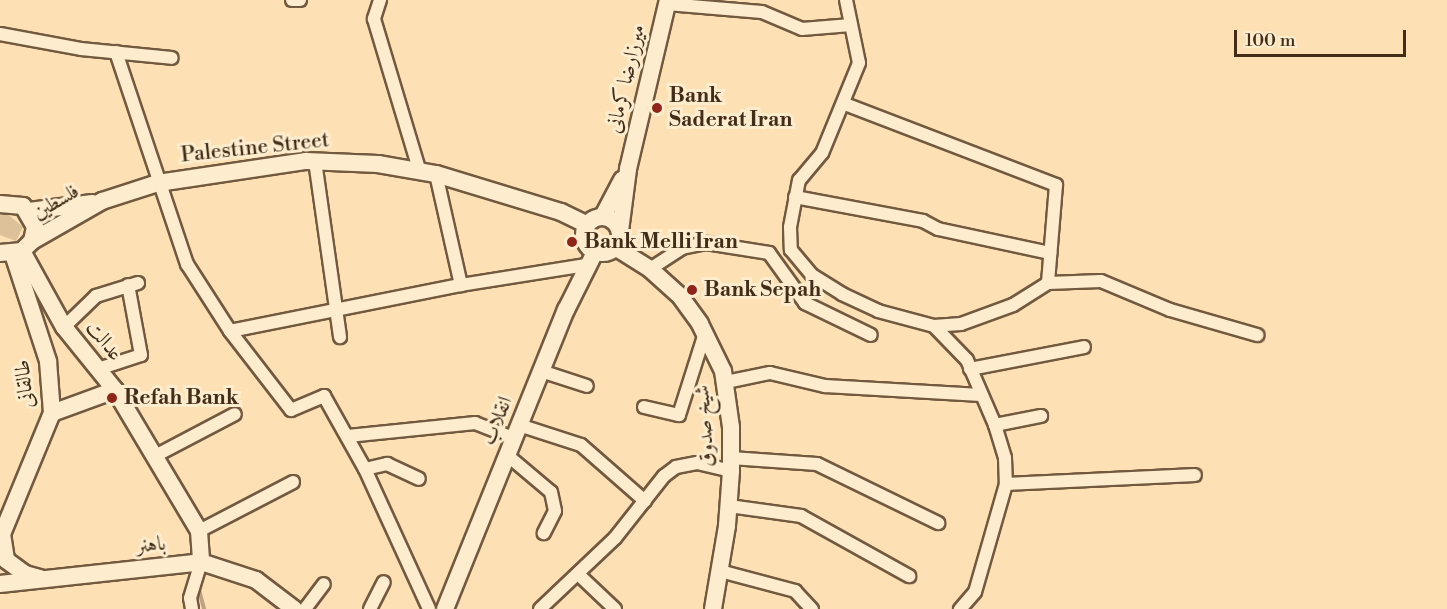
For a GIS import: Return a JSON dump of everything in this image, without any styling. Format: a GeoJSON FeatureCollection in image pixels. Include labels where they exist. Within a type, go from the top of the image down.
{"type":"FeatureCollection","features":[{"type":"Feature","properties":{"kind":"main road","name":"میرزارضا کرمانی"},"geometry":{"type":"LineString","coordinates":[[628,169],[668,2]]}},
{"type":"Feature","properties":{"kind":"main road","name":"Palestine Street"},"geometry":{"type":"LineString","coordinates":[[102,201],[158,183],[315,161],[428,173],[561,212],[586,224]]}},
{"type":"Feature","properties":{"kind":"main road"},"geometry":{"type":"LineString","coordinates":[[628,169],[620,231],[615,248],[591,259],[584,240],[586,224],[603,216],[628,169]]}},
{"type":"Feature","properties":{"kind":"main road"},"geometry":{"type":"LineString","coordinates":[[2,200],[29,211],[102,201]]}},
{"type":"Feature","properties":{"kind":"main road","name":"فلسطین"},"geometry":{"type":"LineString","coordinates":[[17,250],[102,201]]}},
{"type":"Feature","properties":{"kind":"main road"},"geometry":{"type":"LineString","coordinates":[[17,250],[35,227],[29,211]]}},
{"type":"Feature","properties":{"kind":"main road"},"geometry":{"type":"LineString","coordinates":[[603,216],[614,221],[620,231]]}},
{"type":"Feature","properties":{"kind":"main road","name":"شیخ صدوق"},"geometry":{"type":"LineString","coordinates":[[615,248],[651,269],[680,296],[705,333],[726,382],[731,465],[729,506],[713,609]]}},
{"type":"Feature","properties":{"kind":"main road","name":"عدالت"},"geometry":{"type":"LineString","coordinates":[[17,250],[64,327],[115,390],[200,531],[201,562]]}},
{"type":"Feature","properties":{"kind":"main road","name":"طالقانی"},"geometry":{"type":"LineString","coordinates":[[1,537],[52,413],[48,361],[17,250]]}},
{"type":"Feature","properties":{"kind":"main road","name":"انقلاب"},"geometry":{"type":"LineString","coordinates":[[445,609],[541,371],[591,259]]}},
{"type":"Feature","properties":{"kind":"main road"},"geometry":{"type":"LineString","coordinates":[[52,413],[115,390]]}},
{"type":"Feature","properties":{"kind":"main road"},"geometry":{"type":"LineString","coordinates":[[1,537],[6,560],[25,574],[49,579]]}},
{"type":"Feature","properties":{"kind":"main road","name":"باهنر"},"geometry":{"type":"LineString","coordinates":[[0,584],[201,562],[256,580],[294,609]]}},
{"type":"Feature","properties":{"kind":"street"},"geometry":{"type":"LineString","coordinates":[[292,0],[300,0]]}},
{"type":"Feature","properties":{"kind":"street"},"geometry":{"type":"LineString","coordinates":[[380,0],[374,19],[428,173],[461,285]]}},
{"type":"Feature","properties":{"kind":"street"},"geometry":{"type":"LineString","coordinates":[[846,0],[859,63],[845,104],[822,153],[799,180],[790,227],[790,250],[812,275],[842,294],[878,310],[934,326],[961,324],[1014,305],[1048,283],[1101,281],[1170,310],[1257,335]]}},
{"type":"Feature","properties":{"kind":"street"},"geometry":{"type":"LineString","coordinates":[[668,2],[762,12],[802,29],[851,25]]}},
{"type":"Feature","properties":{"kind":"street"},"geometry":{"type":"LineString","coordinates":[[0,34],[172,58]]}},
{"type":"Feature","properties":{"kind":"street"},"geometry":{"type":"LineString","coordinates":[[116,52],[187,264],[230,331],[291,410],[324,396],[365,468],[429,609]]}},
{"type":"Feature","properties":{"kind":"street"},"geometry":{"type":"LineString","coordinates":[[845,104],[1056,185],[1048,283]]}},
{"type":"Feature","properties":{"kind":"street"},"geometry":{"type":"LineString","coordinates":[[315,161],[338,309],[340,337]]}},
{"type":"Feature","properties":{"kind":"street"},"geometry":{"type":"LineString","coordinates":[[795,197],[923,221],[939,229],[1050,253]]}},
{"type":"Feature","properties":{"kind":"street"},"geometry":{"type":"LineString","coordinates":[[651,269],[682,248],[706,243],[769,254],[805,303],[871,335]]}},
{"type":"Feature","properties":{"kind":"street"},"geometry":{"type":"LineString","coordinates":[[230,331],[591,259]]}},
{"type":"Feature","properties":{"kind":"street"},"geometry":{"type":"LineString","coordinates":[[64,327],[96,296],[133,284],[141,355],[98,369]]}},
{"type":"Feature","properties":{"kind":"street"},"geometry":{"type":"LineString","coordinates":[[934,326],[967,360],[995,425],[1005,458],[1006,484],[975,592],[960,609]]}},
{"type":"Feature","properties":{"kind":"street"},"geometry":{"type":"LineString","coordinates":[[644,407],[679,415],[705,333]]}},
{"type":"Feature","properties":{"kind":"street"},"geometry":{"type":"LineString","coordinates":[[970,369],[1084,347]]}},
{"type":"Feature","properties":{"kind":"street"},"geometry":{"type":"LineString","coordinates":[[541,371],[587,386]]}},
{"type":"Feature","properties":{"kind":"street"},"geometry":{"type":"LineString","coordinates":[[726,382],[770,373],[825,386],[981,395]]}},
{"type":"Feature","properties":{"kind":"street"},"geometry":{"type":"LineString","coordinates":[[155,456],[235,414]]}},
{"type":"Feature","properties":{"kind":"street"},"geometry":{"type":"LineString","coordinates":[[995,425],[1041,416]]}},
{"type":"Feature","properties":{"kind":"street"},"geometry":{"type":"LineString","coordinates":[[348,436],[475,423],[581,445],[645,501]]}},
{"type":"Feature","properties":{"kind":"street"},"geometry":{"type":"LineString","coordinates":[[507,455],[551,492],[555,511],[544,533]]}},
{"type":"Feature","properties":{"kind":"street"},"geometry":{"type":"LineString","coordinates":[[540,609],[578,574],[645,501],[663,476],[676,467],[696,463],[817,464],[938,523]]}},
{"type":"Feature","properties":{"kind":"street"},"geometry":{"type":"LineString","coordinates":[[365,468],[387,464],[419,479]]}},
{"type":"Feature","properties":{"kind":"street"},"geometry":{"type":"LineString","coordinates":[[1006,484],[1195,475]]}},
{"type":"Feature","properties":{"kind":"street"},"geometry":{"type":"LineString","coordinates":[[200,531],[293,482]]}},
{"type":"Feature","properties":{"kind":"street"},"geometry":{"type":"LineString","coordinates":[[729,506],[801,516],[909,576]]}},
{"type":"Feature","properties":{"kind":"street"},"geometry":{"type":"LineString","coordinates":[[192,609],[190,598],[201,562]]}},
{"type":"Feature","properties":{"kind":"street"},"geometry":{"type":"LineString","coordinates":[[720,571],[795,591],[812,609]]}},
{"type":"Feature","properties":{"kind":"street"},"geometry":{"type":"LineString","coordinates":[[578,574],[615,609]]}},
{"type":"Feature","properties":{"kind":"street"},"geometry":{"type":"LineString","coordinates":[[370,609],[384,582]]}},
{"type":"Feature","properties":{"kind":"street"},"geometry":{"type":"LineString","coordinates":[[305,609],[324,584]]}},
{"type":"Feature","properties":{"kind":"shaded area"},"geometry":{"type":"Polygon","coordinates":[[[4,211],[23,227],[16,241],[0,235],[0,213],[4,211]]]}},
{"type":"Feature","properties":{"kind":"waterway"},"geometry":{"type":"LineString","coordinates":[[199,590],[204,609]]}},
{"type":"Feature","properties":{"kind":"place","name":"Bank Saderat Iran"},"geometry":{"type":"Point","coordinates":[657,108]}},
{"type":"Feature","properties":{"kind":"place","name":"Bank Melli Iran"},"geometry":{"type":"Point","coordinates":[572,242]}},
{"type":"Feature","properties":{"kind":"place","name":"Bank Sepah"},"geometry":{"type":"Point","coordinates":[692,290]}},
{"type":"Feature","properties":{"kind":"place","name":"Refah Bank"},"geometry":{"type":"Point","coordinates":[112,398]}}]}
